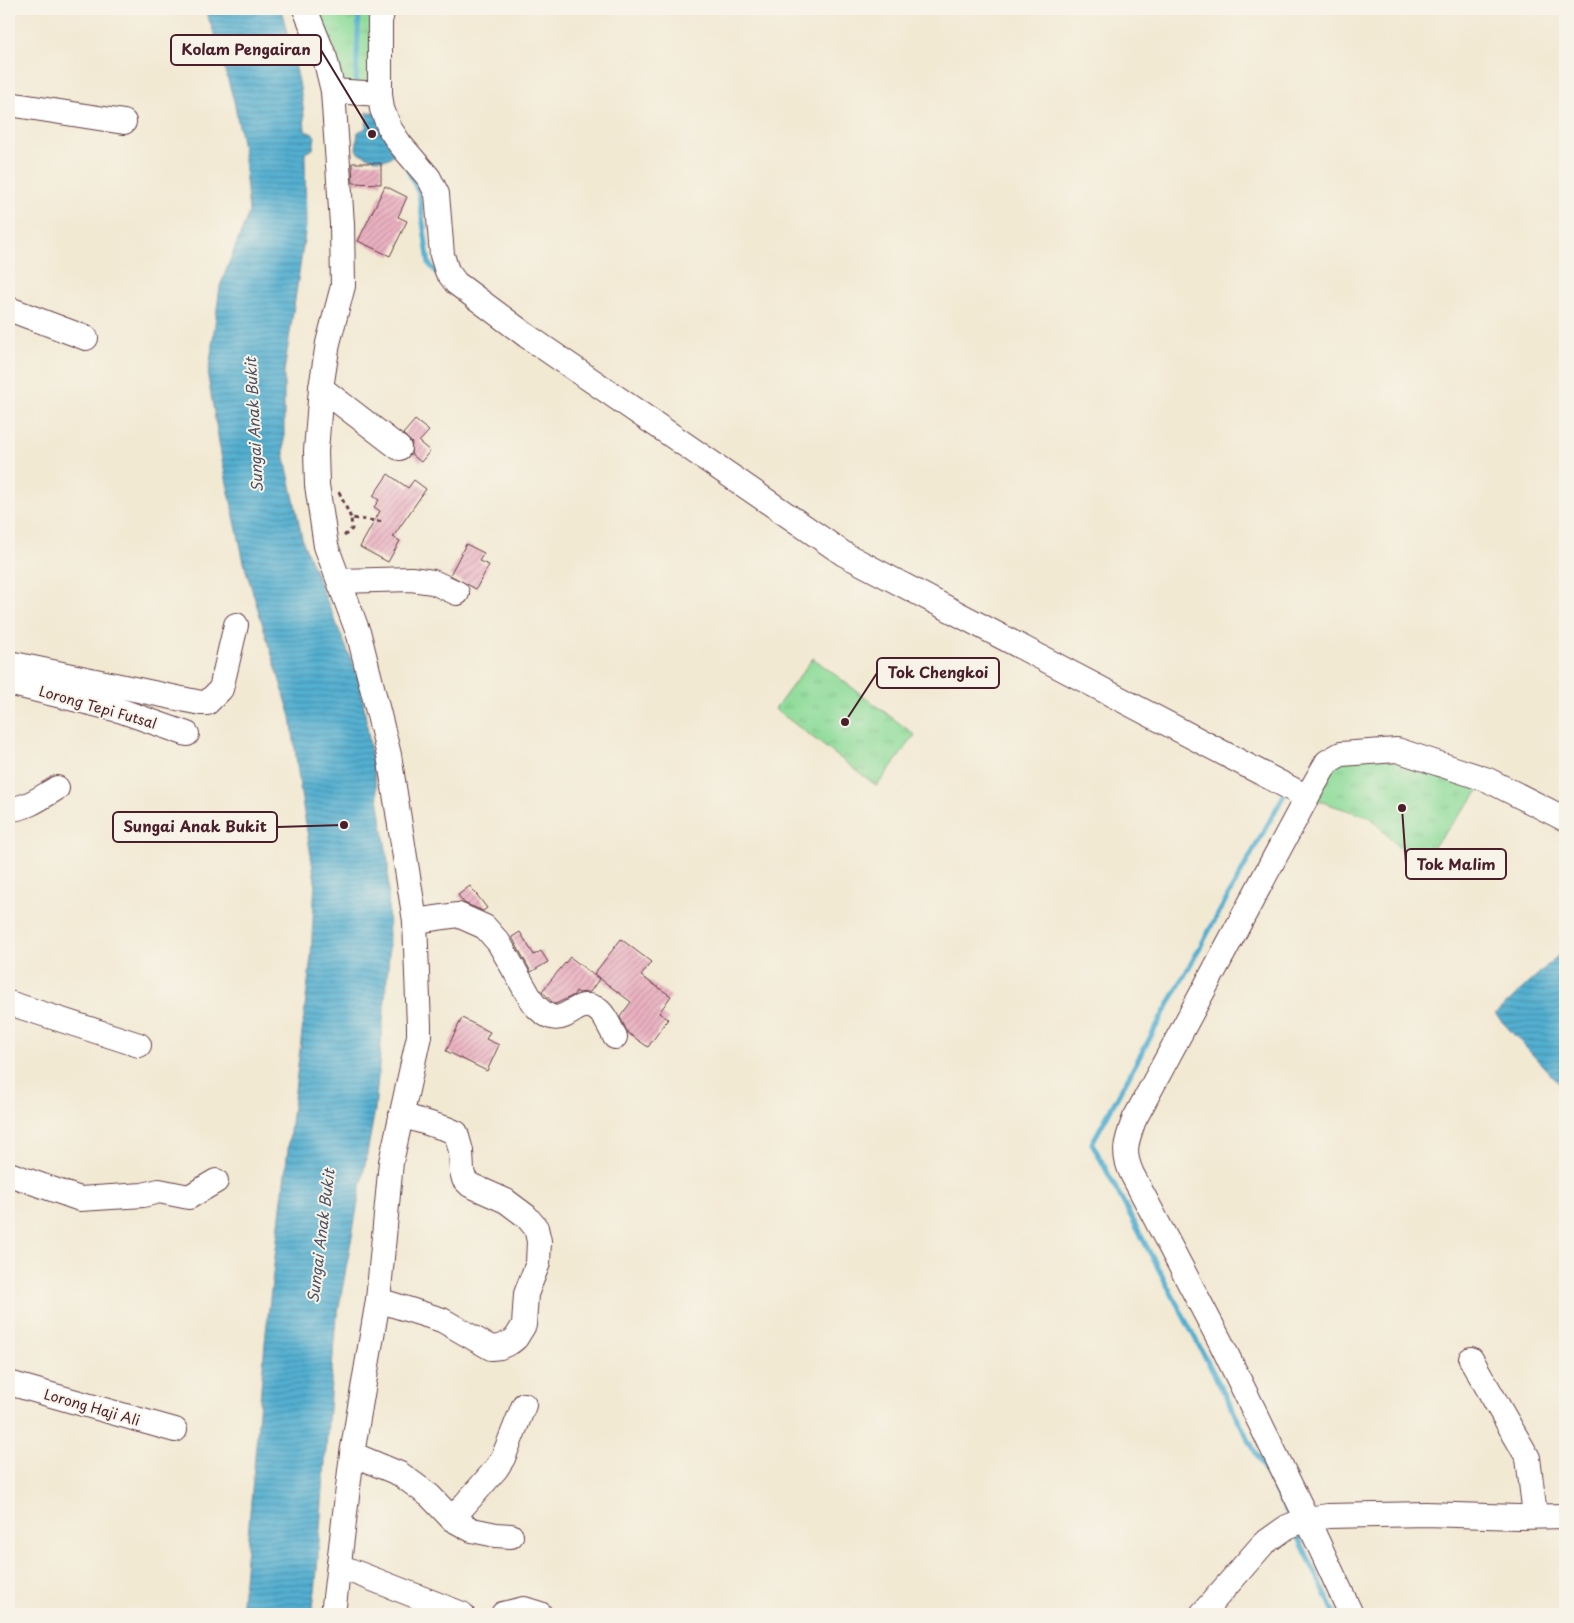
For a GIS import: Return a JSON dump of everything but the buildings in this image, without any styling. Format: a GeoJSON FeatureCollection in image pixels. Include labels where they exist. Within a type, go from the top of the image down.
{"type":"FeatureCollection","features":[{"type":"Feature","properties":{"kind":"street"},"geometry":{"type":"LineString","coordinates":[[305,9],[325,58],[333,91],[342,224],[343,286],[328,343],[321,388],[316,451],[317,485],[326,546],[341,581],[360,635],[390,755],[415,921],[419,1036],[391,1162],[378,1300],[352,1454],[333,1614]]}},
{"type":"Feature","properties":{"kind":"street"},"geometry":{"type":"LineString","coordinates":[[382,9],[380,21],[380,94],[382,109],[390,129],[400,144],[429,178],[438,194],[442,255],[447,271],[456,283],[527,336],[844,554],[1307,797]]}},
{"type":"Feature","properties":{"kind":"street"},"geometry":{"type":"LineString","coordinates":[[333,91],[380,94]]}},
{"type":"Feature","properties":{"kind":"street"},"geometry":{"type":"LineString","coordinates":[[9,104],[124,122]]}},
{"type":"Feature","properties":{"kind":"street"},"geometry":{"type":"LineString","coordinates":[[9,309],[86,338]]}},
{"type":"Feature","properties":{"kind":"street"},"geometry":{"type":"LineString","coordinates":[[321,388],[399,448]]}},
{"type":"Feature","properties":{"kind":"street"},"geometry":{"type":"LineString","coordinates":[[341,581],[411,579],[433,582],[457,593]]}},
{"type":"Feature","properties":{"kind":"street"},"geometry":{"type":"LineString","coordinates":[[9,663],[201,704],[207,703],[221,689],[236,625]]}},
{"type":"Feature","properties":{"kind":"street","name":"Lorong Tepi Futsal"},"geometry":{"type":"LineString","coordinates":[[9,683],[119,710],[187,734]]}},
{"type":"Feature","properties":{"kind":"street"},"geometry":{"type":"LineString","coordinates":[[1351,1614],[1298,1522],[1220,1341],[1132,1174],[1125,1155],[1127,1140],[1134,1120],[1327,762],[1342,754],[1397,750],[1488,780],[1565,818]]}},
{"type":"Feature","properties":{"kind":"street"},"geometry":{"type":"LineString","coordinates":[[9,809],[14,809],[34,801],[57,788]]}},
{"type":"Feature","properties":{"kind":"street"},"geometry":{"type":"LineString","coordinates":[[415,921],[458,915],[485,927],[499,943],[534,1003],[541,1011],[555,1018],[561,1018],[581,1007],[595,1008],[601,1013],[615,1037]]}},
{"type":"Feature","properties":{"kind":"street"},"geometry":{"type":"LineString","coordinates":[[9,1003],[139,1045]]}},
{"type":"Feature","properties":{"kind":"street"},"geometry":{"type":"LineString","coordinates":[[378,1300],[442,1320],[491,1348],[500,1347],[516,1338],[524,1325],[526,1294],[538,1263],[539,1241],[536,1228],[526,1216],[506,1201],[470,1185],[464,1179],[461,1151],[456,1133],[401,1115]]}},
{"type":"Feature","properties":{"kind":"street"},"geometry":{"type":"LineString","coordinates":[[9,1174],[80,1199],[143,1195],[159,1191],[189,1197],[216,1180]]}},
{"type":"Feature","properties":{"kind":"street"},"geometry":{"type":"LineString","coordinates":[[1471,1359],[1528,1458],[1535,1515]]}},
{"type":"Feature","properties":{"kind":"street","name":"Lorong Haji Ali"},"geometry":{"type":"LineString","coordinates":[[9,1383],[175,1430]]}},
{"type":"Feature","properties":{"kind":"street"},"geometry":{"type":"LineString","coordinates":[[452,1520],[503,1458],[524,1405]]}},
{"type":"Feature","properties":{"kind":"street"},"geometry":{"type":"LineString","coordinates":[[352,1454],[400,1474],[430,1496],[452,1520],[472,1530],[511,1536]]}},
{"type":"Feature","properties":{"kind":"street"},"geometry":{"type":"LineString","coordinates":[[1202,1614],[1259,1548],[1298,1522],[1328,1516],[1426,1514],[1517,1517],[1535,1515],[1565,1516]]}},
{"type":"Feature","properties":{"kind":"street"},"geometry":{"type":"LineString","coordinates":[[339,1566],[462,1614]]}},
{"type":"Feature","properties":{"kind":"street"},"geometry":{"type":"LineString","coordinates":[[502,1614],[524,1609],[540,1614]]}},
{"type":"Feature","properties":{"kind":"path"},"geometry":{"type":"LineString","coordinates":[[326,546],[349,533],[352,529],[351,518],[385,522]]}},
{"type":"Feature","properties":{"kind":"green space"},"geometry":{"type":"Polygon","coordinates":[[[305,9],[372,9],[368,94],[333,91],[305,9]]]}},
{"type":"Feature","properties":{"kind":"green space"},"geometry":{"type":"Polygon","coordinates":[[[813,658],[915,735],[877,786],[775,709],[813,658]]]}},
{"type":"Feature","properties":{"kind":"green space"},"geometry":{"type":"Polygon","coordinates":[[[1397,750],[1488,780],[1417,867],[1371,818],[1307,797],[1327,762],[1397,750]]]}},
{"type":"Feature","properties":{"kind":"water","name":"Sungai Anak Bukit"},"geometry":{"type":"Polygon","coordinates":[[[205,9],[281,9],[300,85],[305,131],[315,136],[313,149],[305,153],[306,227],[284,372],[284,453],[303,542],[360,681],[388,862],[389,955],[375,1110],[335,1329],[312,1614],[241,1614],[266,1332],[311,957],[315,881],[291,717],[245,567],[222,460],[208,377],[220,286],[249,212],[243,148],[234,101],[205,9]]]}},
{"type":"Feature","properties":{"kind":"water"},"geometry":{"type":"Polygon","coordinates":[[[367,112],[375,112],[396,152],[387,159],[374,159],[358,153],[356,149],[358,132],[366,128],[367,112]]]}},
{"type":"Feature","properties":{"kind":"water"},"geometry":{"type":"Polygon","coordinates":[[[1563,951],[1565,954],[1565,1090],[1495,1014],[1563,951]]]}},
{"type":"Feature","properties":{"kind":"waterway"},"geometry":{"type":"LineString","coordinates":[[356,80],[359,9]]}},
{"type":"Feature","properties":{"kind":"waterway"},"geometry":{"type":"LineString","coordinates":[[408,170],[419,194],[429,264],[439,275]]}},
{"type":"Feature","properties":{"kind":"waterway"},"geometry":{"type":"LineString","coordinates":[[1285,793],[1092,1143],[1290,1518]]}},
{"type":"Feature","properties":{"kind":"waterway"},"geometry":{"type":"LineString","coordinates":[[1295,1530],[1335,1614]]}},
{"type":"Feature","properties":{"kind":"place","name":"Kolam Pengairan"},"geometry":{"type":"Point","coordinates":[372,134]}},
{"type":"Feature","properties":{"kind":"place","name":"Tok Chengkoi"},"geometry":{"type":"Point","coordinates":[845,722]}},
{"type":"Feature","properties":{"kind":"place","name":"Tok Malim"},"geometry":{"type":"Point","coordinates":[1402,808]}},
{"type":"Feature","properties":{"kind":"place","name":"Sungai Anak Bukit"},"geometry":{"type":"Point","coordinates":[344,825]}}]}
